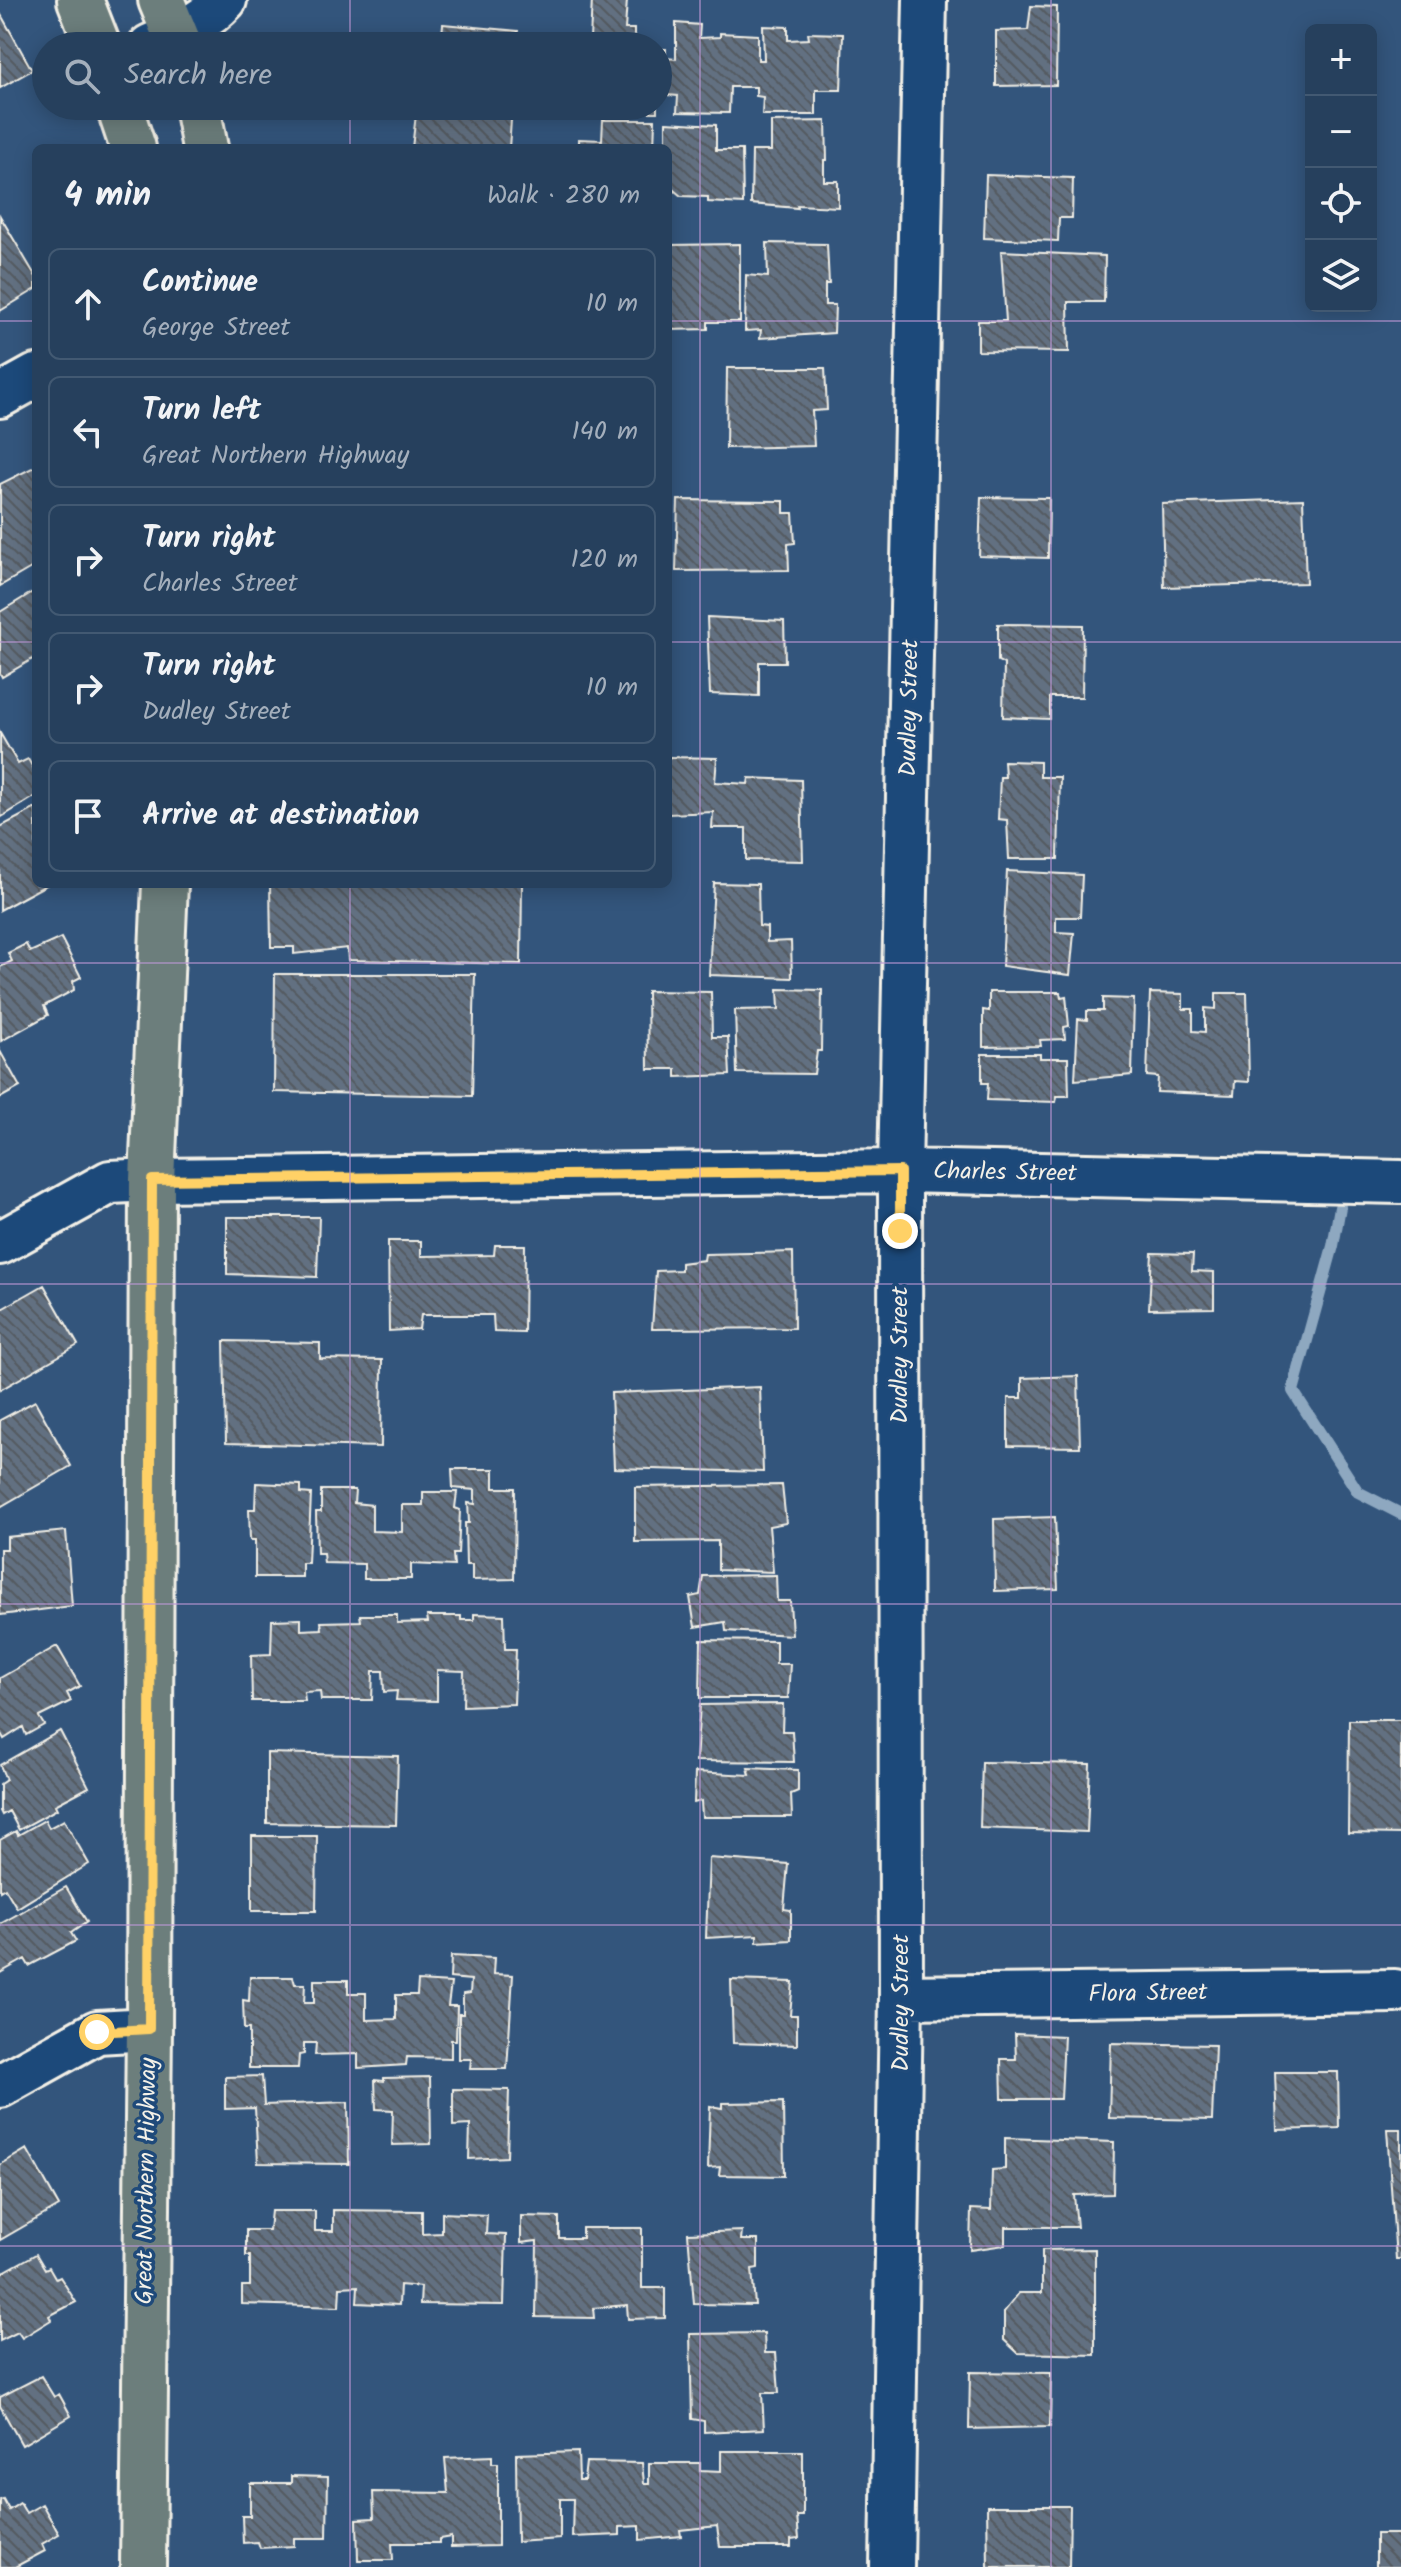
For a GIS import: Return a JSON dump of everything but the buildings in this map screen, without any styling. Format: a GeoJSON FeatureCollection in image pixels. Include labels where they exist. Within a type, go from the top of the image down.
{"type":"FeatureCollection","features":[{"type":"Feature","properties":{"kind":"main road"},"geometry":{"type":"LineString","coordinates":[[80,0],[93,32]]}},
{"type":"Feature","properties":{"kind":"main road"},"geometry":{"type":"LineString","coordinates":[[124,120],[132,144]]}},
{"type":"Feature","properties":{"kind":"main road"},"geometry":{"type":"LineString","coordinates":[[200,120],[204,144]]}},
{"type":"Feature","properties":{"kind":"main road","name":"Great Northern Highway"},"geometry":{"type":"LineString","coordinates":[[143,2567],[149,2029],[152,1180],[165,888]]}},
{"type":"Feature","properties":{"kind":"street"},"geometry":{"type":"LineString","coordinates":[[167,32],[219,7],[225,0]]}},
{"type":"Feature","properties":{"kind":"street","name":"Dudley Street"},"geometry":{"type":"LineString","coordinates":[[892,2567],[901,1997],[900,1171],[925,0]]}},
{"type":"Feature","properties":{"kind":"street"},"geometry":{"type":"LineString","coordinates":[[0,396],[32,378]]}},
{"type":"Feature","properties":{"kind":"street","name":"Charles Street"},"geometry":{"type":"LineString","coordinates":[[0,1243],[110,1182],[152,1180],[900,1171],[1401,1182]]}},
{"type":"Feature","properties":{"kind":"street","name":"Flora Street"},"geometry":{"type":"LineString","coordinates":[[901,1997],[1395,1991]]}},
{"type":"Feature","properties":{"kind":"street"},"geometry":{"type":"LineString","coordinates":[[0,2086],[97,2032],[149,2029]]}},
{"type":"Feature","properties":{"kind":"waterway"},"geometry":{"type":"LineString","coordinates":[[1340,1207],[1333,1246],[1293,1391],[1358,1492],[1401,1514]]}},
{"type":"Feature","properties":{"kind":"route"},"geometry":{"type":"LineString","coordinates":[[97,2032],[149,2029],[152,1180],[900,1171],[900,1231]]}}]}
